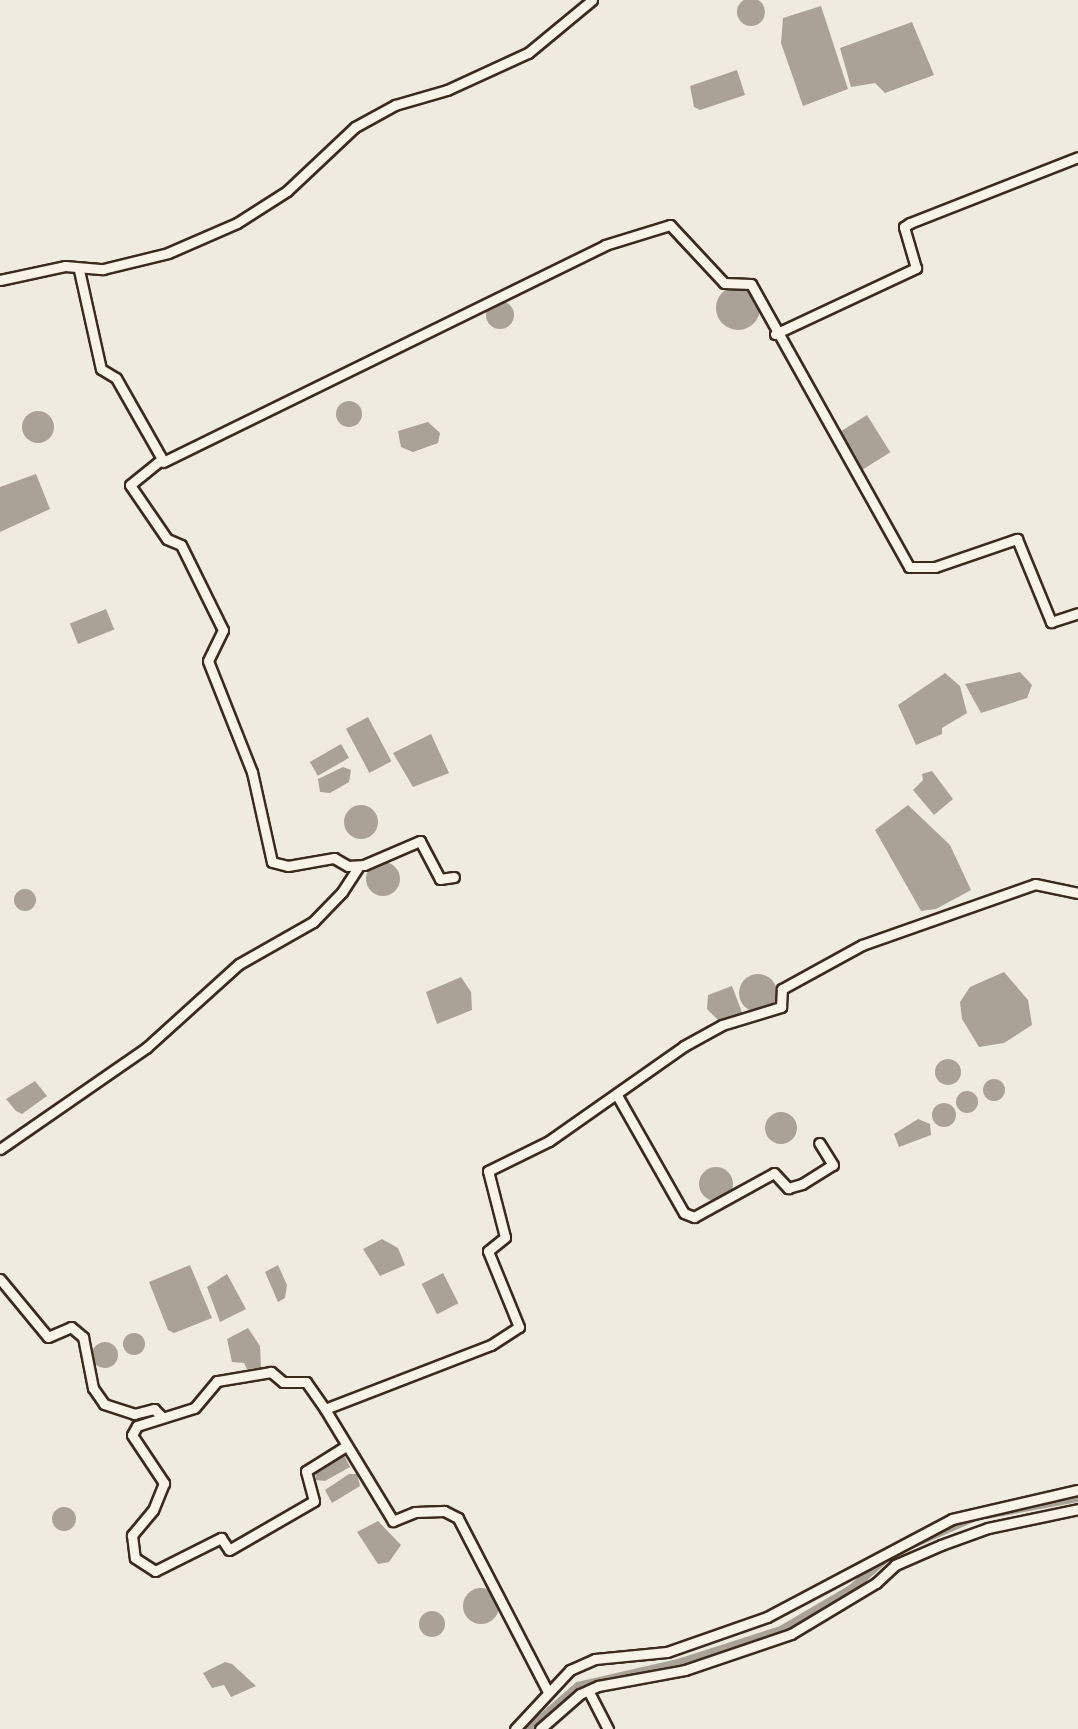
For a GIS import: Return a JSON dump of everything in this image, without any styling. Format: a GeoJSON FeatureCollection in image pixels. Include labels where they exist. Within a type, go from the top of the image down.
{"type":"FeatureCollection","features":[{"type":"Feature","properties":{"kind":"street"},"geometry":{"type":"LineString","coordinates":[[0,280],[65,266],[80,270],[168,253],[237,223],[287,191],[355,127],[394,105],[447,90],[528,53],[592,0]]}},
{"type":"Feature","properties":{"kind":"street"},"geometry":{"type":"LineString","coordinates":[[775,334],[916,268],[904,227],[910,223],[1078,157]]}},
{"type":"Feature","properties":{"kind":"street"},"geometry":{"type":"LineString","coordinates":[[359,866],[334,858],[288,866],[272,862],[252,772],[208,661],[223,630],[181,545],[167,539],[130,485],[163,462],[605,245],[665,225],[709,262],[724,283],[751,284],[775,334],[876,500],[909,567],[935,567],[1017,539],[1051,622],[1078,613]]}},
{"type":"Feature","properties":{"kind":"street"},"geometry":{"type":"LineString","coordinates":[[80,270],[101,369],[116,378],[163,462]]}},
{"type":"Feature","properties":{"kind":"street"},"geometry":{"type":"LineString","coordinates":[[0,1149],[146,1048],[239,964],[313,922],[342,892],[359,866],[420,841],[440,879],[454,877]]}},
{"type":"Feature","properties":{"kind":"street"},"geometry":{"type":"LineString","coordinates":[[326,1409],[515,1333],[519,1327],[488,1251],[505,1237],[485,1175],[618,1097],[684,1046],[722,1025],[781,1007],[782,989],[871,941],[1035,884],[1078,893]]}},
{"type":"Feature","properties":{"kind":"street"},"geometry":{"type":"LineString","coordinates":[[618,1097],[679,1205],[694,1217],[774,1173],[788,1188],[801,1184],[832,1165],[819,1143]]}},
{"type":"Feature","properties":{"kind":"street"},"geometry":{"type":"LineString","coordinates":[[0,1279],[48,1337],[72,1327],[83,1337],[93,1388],[105,1404],[135,1414],[154,1409],[162,1417]]}},
{"type":"Feature","properties":{"kind":"street"},"geometry":{"type":"LineString","coordinates":[[346,1446],[306,1471],[314,1501],[229,1550],[221,1538],[155,1571],[135,1558],[132,1535],[153,1510],[164,1483],[132,1430],[200,1404],[217,1382],[271,1372],[283,1382],[306,1382],[326,1409],[346,1446],[393,1521],[434,1511],[458,1518],[547,1690]]}},
{"type":"Feature","properties":{"kind":"street"},"geometry":{"type":"LineString","coordinates":[[515,1729],[547,1690],[570,1670],[595,1659],[667,1652],[767,1617],[952,1519],[1078,1490]]}},
{"type":"Feature","properties":{"kind":"street"},"geometry":{"type":"LineString","coordinates":[[540,1729],[589,1692],[686,1670],[765,1644],[818,1621],[895,1565],[941,1545],[988,1528],[1078,1509]]}},
{"type":"Feature","properties":{"kind":"street"},"geometry":{"type":"LineString","coordinates":[[589,1692],[608,1729]]}},
{"type":"Feature","properties":{"kind":"shaded area"},"geometry":{"type":"Polygon","coordinates":[[[751,-2],[761,2],[765,12],[761,22],[751,26],[741,22],[737,12],[741,2],[751,-2]]]}},
{"type":"Feature","properties":{"kind":"shaded area"},"geometry":{"type":"Polygon","coordinates":[[[821,6],[848,89],[803,106],[781,43],[783,18],[821,6]]]}},
{"type":"Feature","properties":{"kind":"shaded area"},"geometry":{"type":"Polygon","coordinates":[[[912,22],[934,75],[885,93],[875,83],[851,87],[840,48],[912,22]]]}},
{"type":"Feature","properties":{"kind":"shaded area"},"geometry":{"type":"Polygon","coordinates":[[[737,70],[745,95],[700,110],[694,107],[690,86],[737,70]]]}},
{"type":"Feature","properties":{"kind":"shaded area"},"geometry":{"type":"Polygon","coordinates":[[[738,286],[753,293],[760,308],[753,323],[738,330],[723,323],[716,308],[723,293],[738,286]]]}},
{"type":"Feature","properties":{"kind":"shaded area"},"geometry":{"type":"Polygon","coordinates":[[[500,301],[510,305],[514,315],[510,325],[500,329],[490,325],[486,315],[490,305],[500,301]]]}},
{"type":"Feature","properties":{"kind":"shaded area"},"geometry":{"type":"Polygon","coordinates":[[[349,401],[358,405],[362,414],[358,423],[349,427],[340,423],[336,414],[340,405],[349,401]]]}},
{"type":"Feature","properties":{"kind":"shaded area"},"geometry":{"type":"Polygon","coordinates":[[[38,411],[49,416],[54,427],[49,438],[38,443],[27,438],[22,427],[27,416],[38,411]]]}},
{"type":"Feature","properties":{"kind":"shaded area"},"geometry":{"type":"Polygon","coordinates":[[[867,415],[890,452],[862,470],[839,432],[867,415]]]}},
{"type":"Feature","properties":{"kind":"shaded area"},"geometry":{"type":"Polygon","coordinates":[[[428,422],[440,433],[438,443],[413,452],[401,447],[398,431],[428,422]]]}},
{"type":"Feature","properties":{"kind":"shaded area"},"geometry":{"type":"Polygon","coordinates":[[[36,474],[50,509],[0,532],[0,487],[36,474]]]}},
{"type":"Feature","properties":{"kind":"shaded area"},"geometry":{"type":"Polygon","coordinates":[[[106,609],[114,629],[78,644],[70,624],[106,609]]]}},
{"type":"Feature","properties":{"kind":"shaded area"},"geometry":{"type":"Polygon","coordinates":[[[1020,672],[1032,685],[1027,698],[981,713],[965,684],[1020,672]]]}},
{"type":"Feature","properties":{"kind":"shaded area"},"geometry":{"type":"Polygon","coordinates":[[[945,673],[960,686],[967,713],[942,728],[942,734],[916,745],[898,705],[945,673]]]}},
{"type":"Feature","properties":{"kind":"shaded area"},"geometry":{"type":"Polygon","coordinates":[[[368,717],[391,761],[369,773],[346,729],[368,717]]]}},
{"type":"Feature","properties":{"kind":"shaded area"},"geometry":{"type":"Polygon","coordinates":[[[431,734],[449,773],[413,787],[393,753],[431,734]]]}},
{"type":"Feature","properties":{"kind":"shaded area"},"geometry":{"type":"Polygon","coordinates":[[[341,744],[349,758],[318,776],[310,762],[341,744]]]}},
{"type":"Feature","properties":{"kind":"shaded area"},"geometry":{"type":"Polygon","coordinates":[[[343,767],[351,770],[349,782],[330,793],[320,792],[318,779],[343,767]]]}},
{"type":"Feature","properties":{"kind":"shaded area"},"geometry":{"type":"Polygon","coordinates":[[[932,771],[953,799],[934,815],[913,790],[923,780],[922,774],[932,771]]]}},
{"type":"Feature","properties":{"kind":"shaded area"},"geometry":{"type":"Polygon","coordinates":[[[361,805],[373,810],[378,822],[373,834],[361,839],[349,834],[344,822],[349,810],[361,805]]]}},
{"type":"Feature","properties":{"kind":"shaded area"},"geometry":{"type":"Polygon","coordinates":[[[908,805],[950,845],[971,890],[936,909],[921,911],[875,830],[908,805]]]}},
{"type":"Feature","properties":{"kind":"shaded area"},"geometry":{"type":"Polygon","coordinates":[[[383,862],[395,867],[400,879],[395,891],[383,896],[371,891],[366,879],[371,867],[383,862]]]}},
{"type":"Feature","properties":{"kind":"shaded area"},"geometry":{"type":"Polygon","coordinates":[[[25,889],[33,892],[36,900],[33,908],[25,911],[17,908],[14,900],[17,892],[25,889]]]}},
{"type":"Feature","properties":{"kind":"shaded area"},"geometry":{"type":"Polygon","coordinates":[[[1004,972],[1028,1000],[1032,1025],[1004,1043],[979,1047],[962,1019],[960,1002],[970,987],[1004,972]]]}},
{"type":"Feature","properties":{"kind":"shaded area"},"geometry":{"type":"Polygon","coordinates":[[[758,974],[771,980],[777,993],[771,1006],[758,1012],[745,1006],[739,993],[745,980],[758,974]]]}},
{"type":"Feature","properties":{"kind":"shaded area"},"geometry":{"type":"Polygon","coordinates":[[[461,977],[471,992],[472,1010],[437,1024],[426,992],[461,977]]]}},
{"type":"Feature","properties":{"kind":"shaded area"},"geometry":{"type":"Polygon","coordinates":[[[732,986],[743,1015],[719,1021],[707,1009],[708,995],[732,986]]]}},
{"type":"Feature","properties":{"kind":"shaded area"},"geometry":{"type":"Polygon","coordinates":[[[948,1059],[957,1063],[961,1072],[957,1081],[948,1085],[939,1081],[935,1072],[939,1063],[948,1059]]]}},
{"type":"Feature","properties":{"kind":"shaded area"},"geometry":{"type":"Polygon","coordinates":[[[994,1079],[1002,1082],[1005,1090],[1002,1098],[994,1101],[986,1098],[983,1090],[986,1082],[994,1079]]]}},
{"type":"Feature","properties":{"kind":"shaded area"},"geometry":{"type":"Polygon","coordinates":[[[35,1081],[47,1096],[22,1114],[16,1111],[6,1099],[35,1081]]]}},
{"type":"Feature","properties":{"kind":"shaded area"},"geometry":{"type":"Polygon","coordinates":[[[963,1091],[971,1091],[978,1098],[978,1106],[971,1113],[963,1113],[956,1106],[956,1098],[963,1091]]]}},
{"type":"Feature","properties":{"kind":"shaded area"},"geometry":{"type":"Polygon","coordinates":[[[944,1103],[953,1106],[956,1115],[953,1124],[944,1127],[935,1124],[932,1115],[935,1106],[944,1103]]]}},
{"type":"Feature","properties":{"kind":"shaded area"},"geometry":{"type":"Polygon","coordinates":[[[781,1112],[792,1117],[797,1128],[792,1139],[781,1144],[770,1139],[765,1128],[770,1117],[781,1112]]]}},
{"type":"Feature","properties":{"kind":"shaded area"},"geometry":{"type":"Polygon","coordinates":[[[918,1119],[930,1124],[931,1135],[899,1147],[894,1134],[918,1119]]]}},
{"type":"Feature","properties":{"kind":"shaded area"},"geometry":{"type":"Polygon","coordinates":[[[716,1167],[728,1172],[733,1184],[728,1196],[716,1201],[704,1196],[699,1184],[704,1172],[716,1167]]]}},
{"type":"Feature","properties":{"kind":"shaded area"},"geometry":{"type":"Polygon","coordinates":[[[382,1239],[398,1248],[405,1265],[380,1276],[363,1249],[382,1239]]]}},
{"type":"Feature","properties":{"kind":"shaded area"},"geometry":{"type":"Polygon","coordinates":[[[190,1265],[212,1318],[174,1333],[168,1330],[149,1282],[190,1265]]]}},
{"type":"Feature","properties":{"kind":"shaded area"},"geometry":{"type":"Polygon","coordinates":[[[278,1265],[287,1285],[285,1298],[278,1302],[265,1272],[278,1265]]]}},
{"type":"Feature","properties":{"kind":"shaded area"},"geometry":{"type":"Polygon","coordinates":[[[443,1273],[458,1303],[437,1314],[422,1284],[443,1273]]]}},
{"type":"Feature","properties":{"kind":"shaded area"},"geometry":{"type":"Polygon","coordinates":[[[227,1274],[246,1309],[220,1322],[207,1287],[227,1274]]]}},
{"type":"Feature","properties":{"kind":"shaded area"},"geometry":{"type":"Polygon","coordinates":[[[248,1328],[260,1346],[261,1368],[247,1369],[244,1363],[232,1362],[227,1339],[248,1328]]]}},
{"type":"Feature","properties":{"kind":"shaded area"},"geometry":{"type":"Polygon","coordinates":[[[134,1333],[142,1336],[145,1344],[142,1352],[134,1355],[126,1352],[123,1344],[126,1336],[134,1333]]]}},
{"type":"Feature","properties":{"kind":"shaded area"},"geometry":{"type":"Polygon","coordinates":[[[105,1342],[114,1346],[118,1355],[114,1364],[105,1368],[96,1364],[92,1355],[96,1346],[105,1342]]]}},
{"type":"Feature","properties":{"kind":"shaded area"},"geometry":{"type":"Polygon","coordinates":[[[344,1455],[350,1467],[325,1481],[316,1480],[315,1472],[344,1455]]]}},
{"type":"Feature","properties":{"kind":"shaded area"},"geometry":{"type":"Polygon","coordinates":[[[349,1474],[357,1474],[360,1486],[332,1503],[325,1490],[349,1474]]]}},
{"type":"Feature","properties":{"kind":"shaded area"},"geometry":{"type":"Polygon","coordinates":[[[64,1507],[72,1511],[76,1519],[72,1527],[64,1531],[56,1527],[52,1519],[56,1511],[64,1507]]]}},
{"type":"Feature","properties":{"kind":"shaded area"},"geometry":{"type":"Polygon","coordinates":[[[378,1521],[401,1545],[389,1562],[378,1564],[357,1532],[378,1521]]]}},
{"type":"Feature","properties":{"kind":"shaded area"},"geometry":{"type":"Polygon","coordinates":[[[481,1588],[494,1593],[499,1606],[494,1619],[481,1624],[468,1619],[463,1606],[468,1593],[481,1588]]]}},
{"type":"Feature","properties":{"kind":"shaded area"},"geometry":{"type":"Polygon","coordinates":[[[432,1611],[441,1615],[445,1624],[441,1633],[432,1637],[423,1633],[419,1624],[423,1615],[432,1611]]]}},
{"type":"Feature","properties":{"kind":"shaded area"},"geometry":{"type":"Polygon","coordinates":[[[225,1662],[232,1664],[256,1686],[231,1697],[224,1685],[212,1688],[203,1673],[225,1662]]]}},
{"type":"Feature","properties":{"kind":"waterway"},"geometry":{"type":"LineString","coordinates":[[986,1515],[1078,1498]]}},
{"type":"Feature","properties":{"kind":"waterway"},"geometry":{"type":"LineString","coordinates":[[911,1545],[973,1518]]}},
{"type":"Feature","properties":{"kind":"waterway"},"geometry":{"type":"LineString","coordinates":[[529,1729],[578,1686],[678,1663],[781,1630],[851,1589],[891,1554]]}}]}
